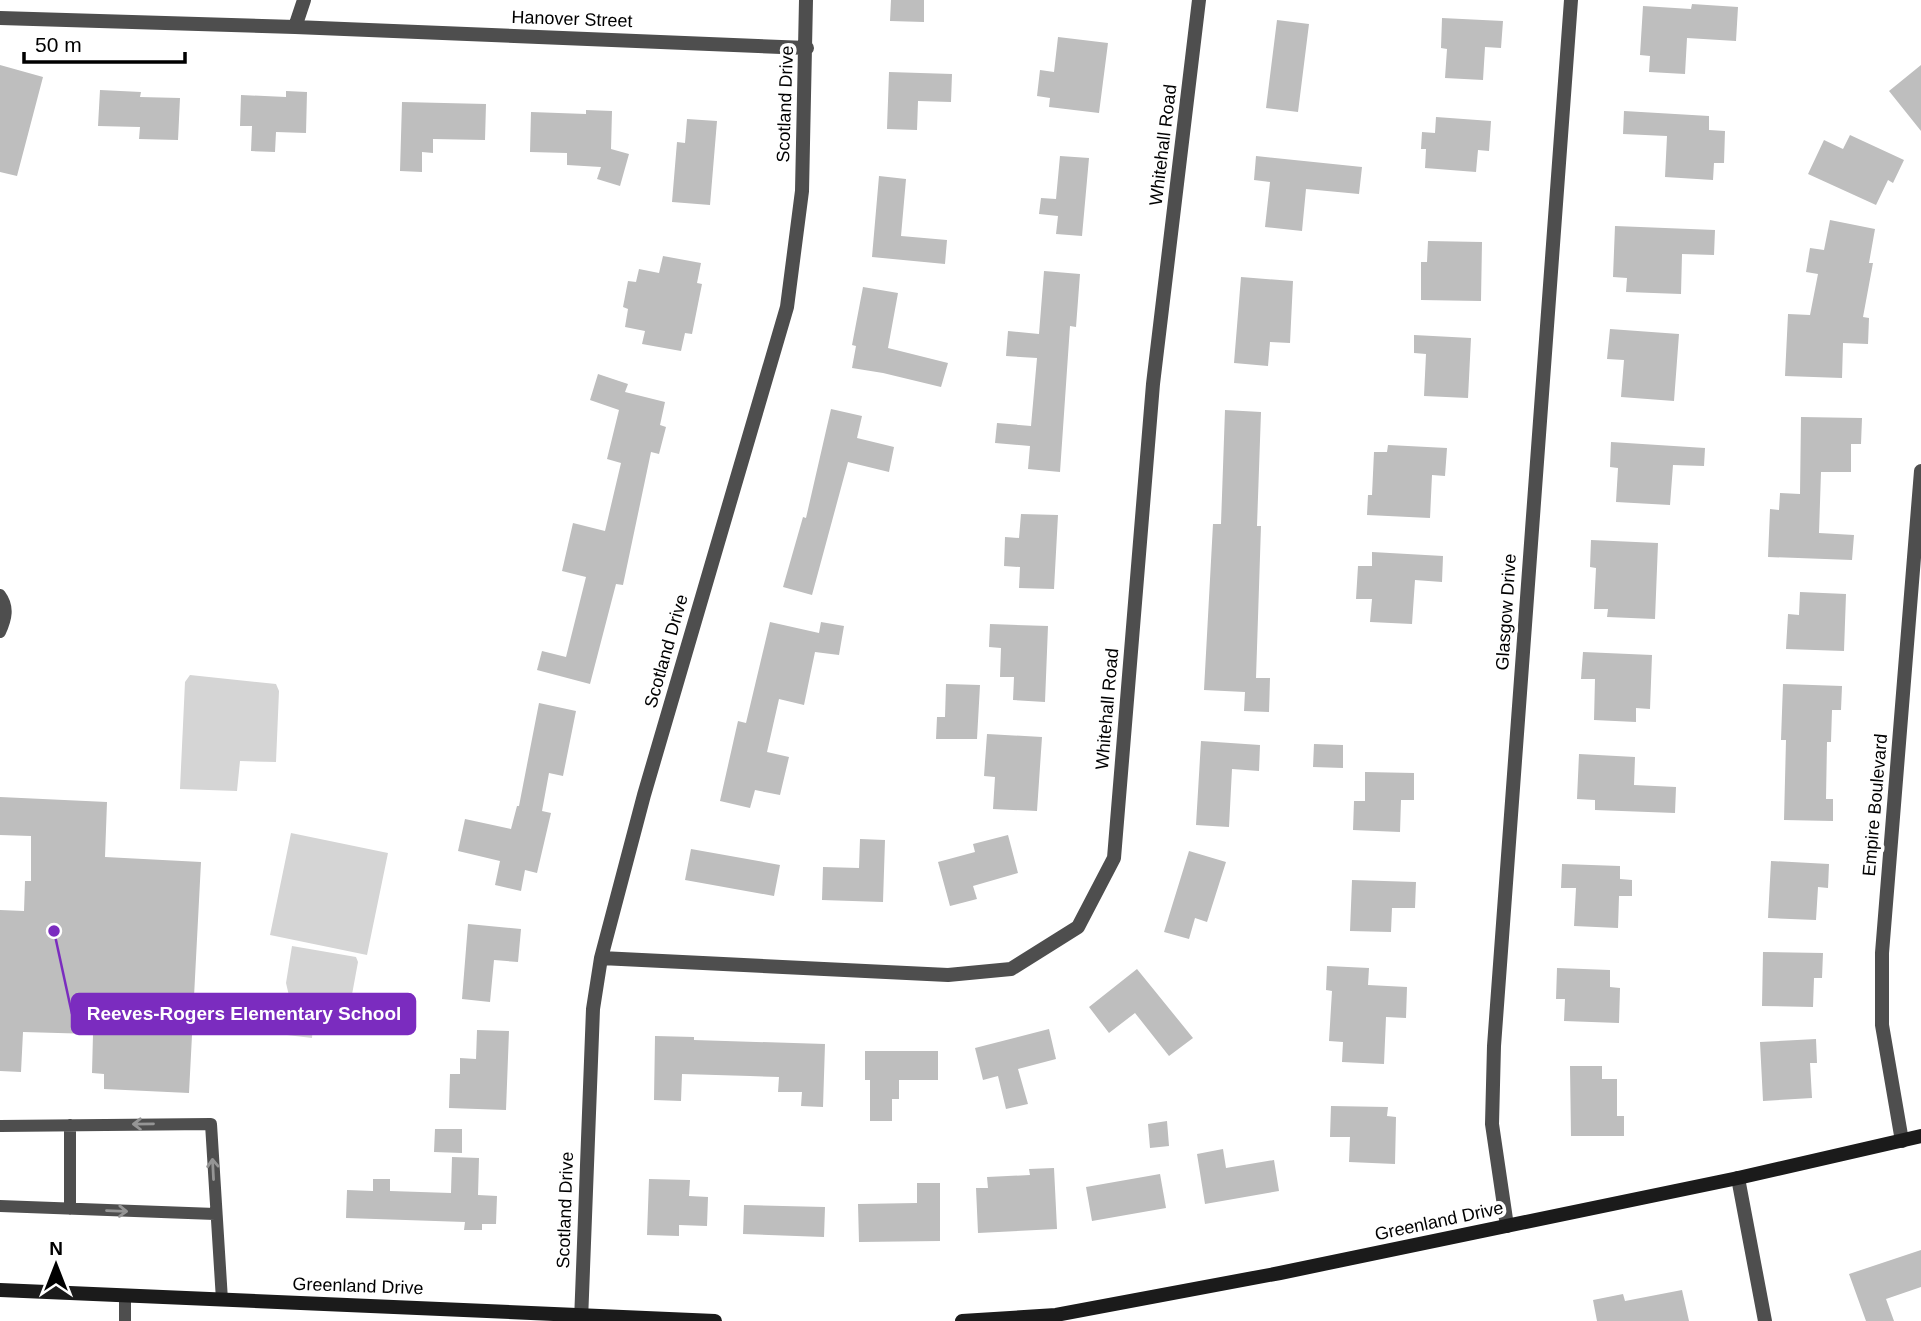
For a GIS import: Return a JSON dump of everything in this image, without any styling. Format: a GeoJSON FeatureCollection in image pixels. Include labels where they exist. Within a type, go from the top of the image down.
{"type":"FeatureCollection","features":[{"type":"Feature","properties":{"kind":"street"},"geometry":{"type":"LineString","coordinates":[[295,27],[304,0]]}},
{"type":"Feature","properties":{"kind":"street","name":"Scotland Drive"},"geometry":{"type":"LineString","coordinates":[[579,1319],[593,1009],[601,958],[644,795],[787,307],[802,191],[806,0]]}},
{"type":"Feature","properties":{"kind":"street","name":"Whitehall Road"},"geometry":{"type":"LineString","coordinates":[[601,958],[948,975],[1011,969],[1078,927],[1114,858],[1153,384],[1199,0]]}},
{"type":"Feature","properties":{"kind":"street","name":"Glasgow Drive"},"geometry":{"type":"LineString","coordinates":[[1507,1226],[1492,1124],[1494,1046],[1571,0]]}},
{"type":"Feature","properties":{"kind":"street","name":"Hanover Street"},"geometry":{"type":"LineString","coordinates":[[0,18],[807,48]]}},
{"type":"Feature","properties":{"kind":"street","name":"Empire Boulevard"},"geometry":{"type":"LineString","coordinates":[[1902,1142],[1882,1025],[1882,953],[1921,471]]}},
{"type":"Feature","properties":{"kind":"street","name":"Greenland Drive"},"geometry":{"type":"LineString","coordinates":[[962,1321],[1056,1318],[1738,1178],[1921,1136]]}},
{"type":"Feature","properties":{"kind":"street"},"geometry":{"type":"LineString","coordinates":[[1738,1178],[1765,1321]]}},
{"type":"Feature","properties":{"kind":"street","name":"Greenland Drive"},"geometry":{"type":"LineString","coordinates":[[0,1290],[579,1319],[715,1321]]}},
{"type":"Feature","properties":{"kind":"lane"},"geometry":{"type":"LineString","coordinates":[[0,595],[5,602],[6,619],[0,632]]}},
{"type":"Feature","properties":{"kind":"lane"},"geometry":{"type":"LineString","coordinates":[[0,1126],[211,1124],[222,1300]]}},
{"type":"Feature","properties":{"kind":"lane"},"geometry":{"type":"LineString","coordinates":[[70,1125],[70,1209]]}},
{"type":"Feature","properties":{"kind":"lane"},"geometry":{"type":"LineString","coordinates":[[0,1206],[215,1214]]}},
{"type":"Feature","properties":{"kind":"lane"},"geometry":{"type":"LineString","coordinates":[[125,1296],[125,1321]]}},
{"type":"Feature","properties":{"kind":"shaded area"},"geometry":{"type":"Polygon","coordinates":[[[190,675],[276,684],[279,691],[276,762],[240,761],[237,791],[180,789],[185,682],[190,675]]]}},
{"type":"Feature","properties":{"kind":"shaded area"},"geometry":{"type":"Polygon","coordinates":[[[291,833],[388,853],[367,955],[270,935],[291,833]]]}},
{"type":"Feature","properties":{"kind":"shaded area"},"geometry":{"type":"Polygon","coordinates":[[[292,946],[356,957],[358,962],[346,1027],[342,1031],[313,1025],[312,1038],[287,1035],[290,1000],[286,983],[292,946]]]}},
{"type":"Feature","properties":{"kind":"building"},"geometry":{"type":"Polygon","coordinates":[[[891,0],[924,0],[924,22],[890,21],[891,0]]]}},
{"type":"Feature","properties":{"kind":"building"},"geometry":{"type":"Polygon","coordinates":[[[1692,4],[1738,7],[1736,41],[1687,38],[1685,74],[1649,72],[1650,56],[1640,55],[1643,6],[1691,9],[1692,4]]]}},
{"type":"Feature","properties":{"kind":"building"},"geometry":{"type":"Polygon","coordinates":[[[1442,18],[1503,21],[1501,48],[1485,47],[1483,80],[1445,78],[1447,49],[1441,48],[1442,18]]]}},
{"type":"Feature","properties":{"kind":"building"},"geometry":{"type":"Polygon","coordinates":[[[1277,20],[1309,24],[1298,112],[1266,108],[1277,20]]]}},
{"type":"Feature","properties":{"kind":"building"},"geometry":{"type":"Polygon","coordinates":[[[1058,37],[1108,43],[1099,113],[1049,107],[1050,98],[1037,96],[1040,70],[1054,72],[1058,37]]]}},
{"type":"Feature","properties":{"kind":"building"},"geometry":{"type":"Polygon","coordinates":[[[0,65],[43,77],[17,176],[0,172],[0,65]]]}},
{"type":"Feature","properties":{"kind":"building"},"geometry":{"type":"Polygon","coordinates":[[[1921,65],[1921,131],[1889,91],[1921,65]]]}},
{"type":"Feature","properties":{"kind":"building"},"geometry":{"type":"Polygon","coordinates":[[[889,72],[952,74],[951,102],[918,101],[917,130],[887,129],[889,72]]]}},
{"type":"Feature","properties":{"kind":"building"},"geometry":{"type":"Polygon","coordinates":[[[100,90],[141,92],[140,97],[180,98],[178,140],[139,139],[140,127],[98,126],[100,90]]]}},
{"type":"Feature","properties":{"kind":"building"},"geometry":{"type":"Polygon","coordinates":[[[286,91],[307,92],[306,133],[276,132],[275,152],[251,151],[252,126],[240,126],[241,95],[286,97],[286,91]]]}},
{"type":"Feature","properties":{"kind":"building"},"geometry":{"type":"Polygon","coordinates":[[[402,102],[486,104],[485,140],[433,139],[433,153],[422,152],[422,172],[400,171],[402,102]]]}},
{"type":"Feature","properties":{"kind":"building"},"geometry":{"type":"Polygon","coordinates":[[[586,110],[612,111],[611,149],[629,154],[620,186],[597,179],[601,167],[567,165],[567,153],[530,152],[531,112],[586,114],[586,110]]]}},
{"type":"Feature","properties":{"kind":"building"},"geometry":{"type":"Polygon","coordinates":[[[1624,111],[1709,116],[1709,130],[1725,131],[1724,163],[1714,163],[1713,180],[1665,177],[1667,136],[1623,134],[1624,111]]]}},
{"type":"Feature","properties":{"kind":"building"},"geometry":{"type":"Polygon","coordinates":[[[1436,117],[1491,121],[1489,151],[1478,150],[1476,172],[1425,168],[1426,149],[1421,149],[1422,132],[1435,133],[1436,117]]]}},
{"type":"Feature","properties":{"kind":"building"},"geometry":{"type":"Polygon","coordinates":[[[687,119],[717,121],[710,205],[672,202],[677,142],[685,143],[687,119]]]}},
{"type":"Feature","properties":{"kind":"building"},"geometry":{"type":"Polygon","coordinates":[[[1850,135],[1904,160],[1893,183],[1888,180],[1876,205],[1808,174],[1824,140],[1843,149],[1850,135]]]}},
{"type":"Feature","properties":{"kind":"building"},"geometry":{"type":"Polygon","coordinates":[[[1060,156],[1089,158],[1082,236],[1056,234],[1058,216],[1039,214],[1041,198],[1056,199],[1060,156]]]}},
{"type":"Feature","properties":{"kind":"building"},"geometry":{"type":"Polygon","coordinates":[[[1256,156],[1362,167],[1359,194],[1306,189],[1302,231],[1265,227],[1270,182],[1254,180],[1256,156]]]}},
{"type":"Feature","properties":{"kind":"building"},"geometry":{"type":"Polygon","coordinates":[[[879,176],[906,179],[901,236],[947,240],[945,264],[872,257],[879,176]]]}},
{"type":"Feature","properties":{"kind":"building"},"geometry":{"type":"Polygon","coordinates":[[[1830,220],[1875,229],[1869,263],[1873,263],[1863,317],[1869,318],[1868,344],[1843,343],[1842,378],[1785,376],[1788,314],[1810,315],[1818,274],[1806,272],[1810,248],[1824,250],[1830,220]]]}},
{"type":"Feature","properties":{"kind":"building"},"geometry":{"type":"Polygon","coordinates":[[[1615,226],[1715,230],[1714,255],[1682,254],[1681,294],[1626,292],[1627,278],[1613,277],[1615,226]]]}},
{"type":"Feature","properties":{"kind":"building"},"geometry":{"type":"Polygon","coordinates":[[[1428,241],[1482,242],[1481,301],[1421,300],[1421,262],[1427,262],[1428,241]]]}},
{"type":"Feature","properties":{"kind":"building"},"geometry":{"type":"Polygon","coordinates":[[[663,256],[701,263],[697,283],[702,284],[692,334],[685,333],[681,351],[642,344],[645,331],[625,327],[628,309],[623,307],[628,281],[636,282],[639,269],[659,273],[663,256]]]}},
{"type":"Feature","properties":{"kind":"building"},"geometry":{"type":"Polygon","coordinates":[[[1044,271],[1080,274],[1076,327],[1070,326],[1060,472],[1028,469],[1030,446],[995,443],[997,423],[1031,426],[1037,358],[1006,356],[1008,331],[1039,334],[1044,271]]]}},
{"type":"Feature","properties":{"kind":"building"},"geometry":{"type":"Polygon","coordinates":[[[1241,277],[1293,281],[1290,343],[1270,342],[1268,366],[1234,363],[1241,277]]]}},
{"type":"Feature","properties":{"kind":"building"},"geometry":{"type":"Polygon","coordinates":[[[863,287],[898,293],[888,348],[948,363],[941,387],[852,368],[856,346],[852,345],[863,287]]]}},
{"type":"Feature","properties":{"kind":"building"},"geometry":{"type":"Polygon","coordinates":[[[1610,329],[1679,334],[1674,401],[1621,397],[1624,360],[1607,359],[1610,329]]]}},
{"type":"Feature","properties":{"kind":"building"},"geometry":{"type":"Polygon","coordinates":[[[1414,335],[1471,338],[1468,398],[1424,396],[1426,354],[1414,353],[1414,335]]]}},
{"type":"Feature","properties":{"kind":"building"},"geometry":{"type":"Polygon","coordinates":[[[598,374],[628,384],[625,392],[665,402],[660,425],[666,427],[659,454],[651,452],[623,585],[616,584],[590,684],[537,670],[542,651],[566,657],[586,577],[562,571],[573,523],[605,531],[621,463],[607,459],[619,410],[590,400],[598,374]]]}},
{"type":"Feature","properties":{"kind":"building"},"geometry":{"type":"Polygon","coordinates":[[[831,409],[862,416],[857,438],[894,447],[889,472],[848,462],[812,595],[783,587],[803,517],[806,518],[831,409]]]}},
{"type":"Feature","properties":{"kind":"building"},"geometry":{"type":"Polygon","coordinates":[[[1225,410],[1261,412],[1257,526],[1261,526],[1256,678],[1270,678],[1269,712],[1244,711],[1245,692],[1204,690],[1213,524],[1221,524],[1225,410]]]}},
{"type":"Feature","properties":{"kind":"building"},"geometry":{"type":"Polygon","coordinates":[[[1801,417],[1862,418],[1861,444],[1851,444],[1851,472],[1821,472],[1819,533],[1854,535],[1852,560],[1768,557],[1770,509],[1779,510],[1780,493],[1800,494],[1801,417]]]}},
{"type":"Feature","properties":{"kind":"building"},"geometry":{"type":"Polygon","coordinates":[[[1611,442],[1705,448],[1704,466],[1673,465],[1670,505],[1616,502],[1618,468],[1610,467],[1611,442]]]}},
{"type":"Feature","properties":{"kind":"building"},"geometry":{"type":"Polygon","coordinates":[[[1388,445],[1447,448],[1445,476],[1432,475],[1430,518],[1367,515],[1368,495],[1372,495],[1374,452],[1387,452],[1388,445]]]}},
{"type":"Feature","properties":{"kind":"building"},"geometry":{"type":"Polygon","coordinates":[[[1021,514],[1058,515],[1054,589],[1019,588],[1020,567],[1004,566],[1005,537],[1019,538],[1021,514]]]}},
{"type":"Feature","properties":{"kind":"building"},"geometry":{"type":"Polygon","coordinates":[[[1591,540],[1658,543],[1655,619],[1607,617],[1608,609],[1594,609],[1596,568],[1590,567],[1591,540]]]}},
{"type":"Feature","properties":{"kind":"building"},"geometry":{"type":"Polygon","coordinates":[[[1372,552],[1443,556],[1442,582],[1415,580],[1412,624],[1370,622],[1372,599],[1356,599],[1358,566],[1372,566],[1372,552]]]}},
{"type":"Feature","properties":{"kind":"building"},"geometry":{"type":"Polygon","coordinates":[[[1800,592],[1846,594],[1844,651],[1786,649],[1788,614],[1799,615],[1800,592]]]}},
{"type":"Feature","properties":{"kind":"building"},"geometry":{"type":"Polygon","coordinates":[[[770,622],[819,633],[821,622],[844,626],[839,655],[815,652],[804,705],[779,699],[767,752],[789,757],[780,795],[755,790],[750,808],[720,801],[738,721],[746,723],[770,622]]]}},
{"type":"Feature","properties":{"kind":"building"},"geometry":{"type":"Polygon","coordinates":[[[990,624],[1048,626],[1045,702],[1013,700],[1014,677],[1000,677],[1001,648],[989,647],[990,624]]]}},
{"type":"Feature","properties":{"kind":"building"},"geometry":{"type":"Polygon","coordinates":[[[1583,652],[1652,655],[1650,709],[1636,708],[1636,722],[1594,720],[1595,679],[1581,679],[1583,652]]]}},
{"type":"Feature","properties":{"kind":"building"},"geometry":{"type":"Polygon","coordinates":[[[946,684],[980,685],[977,739],[936,739],[937,717],[945,717],[946,684]]]}},
{"type":"Feature","properties":{"kind":"building"},"geometry":{"type":"Polygon","coordinates":[[[1783,684],[1842,686],[1841,710],[1832,710],[1831,742],[1827,742],[1826,799],[1833,799],[1833,821],[1784,820],[1786,740],[1781,740],[1783,684]]]}},
{"type":"Feature","properties":{"kind":"building"},"geometry":{"type":"Polygon","coordinates":[[[539,703],[576,711],[563,776],[549,773],[542,811],[551,813],[537,873],[525,870],[521,891],[495,885],[500,861],[458,851],[465,819],[511,829],[519,806],[539,703]]]}},
{"type":"Feature","properties":{"kind":"building"},"geometry":{"type":"Polygon","coordinates":[[[987,734],[1042,737],[1037,811],[993,809],[995,777],[984,776],[987,734]]]}},
{"type":"Feature","properties":{"kind":"building"},"geometry":{"type":"Polygon","coordinates":[[[1201,741],[1260,745],[1259,771],[1232,769],[1229,827],[1196,825],[1201,741]]]}},
{"type":"Feature","properties":{"kind":"building"},"geometry":{"type":"Polygon","coordinates":[[[1314,744],[1343,745],[1343,768],[1313,767],[1314,744]]]}},
{"type":"Feature","properties":{"kind":"building"},"geometry":{"type":"Polygon","coordinates":[[[1579,754],[1635,757],[1634,785],[1676,787],[1675,813],[1595,810],[1595,800],[1577,799],[1579,754]]]}},
{"type":"Feature","properties":{"kind":"building"},"geometry":{"type":"Polygon","coordinates":[[[1365,772],[1414,773],[1414,800],[1401,800],[1400,832],[1353,830],[1354,801],[1365,801],[1365,772]]]}},
{"type":"Feature","properties":{"kind":"building"},"geometry":{"type":"Polygon","coordinates":[[[0,797],[107,802],[105,857],[201,862],[189,1093],[104,1089],[104,1074],[92,1073],[93,1034],[23,1032],[21,1072],[0,1071],[0,910],[24,911],[25,881],[31,881],[31,836],[0,835],[0,797]]]}},
{"type":"Feature","properties":{"kind":"building"},"geometry":{"type":"Polygon","coordinates":[[[1008,835],[1018,873],[973,886],[977,899],[950,906],[938,862],[975,852],[973,844],[1008,835]]]}},
{"type":"Feature","properties":{"kind":"building"},"geometry":{"type":"Polygon","coordinates":[[[860,839],[885,840],[883,902],[822,900],[823,867],[859,868],[860,839]]]}},
{"type":"Feature","properties":{"kind":"building"},"geometry":{"type":"Polygon","coordinates":[[[691,849],[780,865],[774,896],[685,880],[691,849]]]}},
{"type":"Feature","properties":{"kind":"building"},"geometry":{"type":"Polygon","coordinates":[[[1189,851],[1226,862],[1207,922],[1195,918],[1189,939],[1164,932],[1189,851]]]}},
{"type":"Feature","properties":{"kind":"building"},"geometry":{"type":"Polygon","coordinates":[[[1771,861],[1829,864],[1828,888],[1818,887],[1816,920],[1768,918],[1771,861]]]}},
{"type":"Feature","properties":{"kind":"building"},"geometry":{"type":"Polygon","coordinates":[[[1562,864],[1620,866],[1620,879],[1632,880],[1632,896],[1619,896],[1618,928],[1574,926],[1576,888],[1561,888],[1562,864]]]}},
{"type":"Feature","properties":{"kind":"building"},"geometry":{"type":"Polygon","coordinates":[[[1352,880],[1416,882],[1415,908],[1392,908],[1391,932],[1350,931],[1352,880]]]}},
{"type":"Feature","properties":{"kind":"building"},"geometry":{"type":"Polygon","coordinates":[[[468,924],[521,929],[518,962],[494,960],[490,1002],[462,999],[468,924]]]}},
{"type":"Feature","properties":{"kind":"building"},"geometry":{"type":"Polygon","coordinates":[[[1763,952],[1823,953],[1822,978],[1814,978],[1813,1007],[1762,1006],[1763,952]]]}},
{"type":"Feature","properties":{"kind":"building"},"geometry":{"type":"Polygon","coordinates":[[[1327,966],[1369,968],[1368,985],[1407,987],[1406,1018],[1386,1017],[1384,1064],[1342,1062],[1343,1042],[1329,1041],[1332,991],[1326,990],[1327,966]]]}},
{"type":"Feature","properties":{"kind":"building"},"geometry":{"type":"Polygon","coordinates":[[[1557,968],[1610,970],[1610,987],[1620,988],[1619,1023],[1564,1021],[1565,999],[1556,999],[1557,968]]]}},
{"type":"Feature","properties":{"kind":"building"},"geometry":{"type":"Polygon","coordinates":[[[1137,969],[1193,1038],[1169,1056],[1135,1013],[1109,1033],[1089,1007],[1137,969]]]}},
{"type":"Feature","properties":{"kind":"building"},"geometry":{"type":"Polygon","coordinates":[[[1049,1029],[1056,1059],[1018,1069],[1028,1104],[1006,1109],[998,1076],[983,1080],[975,1048],[1049,1029]]]}},
{"type":"Feature","properties":{"kind":"building"},"geometry":{"type":"Polygon","coordinates":[[[477,1030],[509,1031],[506,1110],[449,1108],[450,1074],[460,1074],[460,1058],[476,1059],[477,1030]]]}},
{"type":"Feature","properties":{"kind":"building"},"geometry":{"type":"Polygon","coordinates":[[[655,1036],[694,1037],[694,1040],[825,1044],[823,1107],[801,1106],[802,1092],[778,1092],[779,1077],[682,1074],[681,1101],[654,1100],[655,1036]]]}},
{"type":"Feature","properties":{"kind":"building"},"geometry":{"type":"Polygon","coordinates":[[[1816,1039],[1817,1063],[1810,1063],[1812,1098],[1763,1101],[1760,1042],[1816,1039]]]}},
{"type":"Feature","properties":{"kind":"building"},"geometry":{"type":"Polygon","coordinates":[[[865,1051],[938,1051],[938,1080],[899,1080],[899,1099],[892,1099],[892,1121],[870,1121],[870,1080],[865,1080],[865,1051]]]}},
{"type":"Feature","properties":{"kind":"building"},"geometry":{"type":"Polygon","coordinates":[[[1570,1066],[1602,1066],[1602,1079],[1617,1079],[1617,1116],[1624,1116],[1624,1136],[1571,1136],[1570,1066]]]}},
{"type":"Feature","properties":{"kind":"building"},"geometry":{"type":"Polygon","coordinates":[[[1331,1106],[1388,1107],[1387,1116],[1396,1117],[1395,1164],[1349,1162],[1350,1137],[1330,1137],[1331,1106]]]}},
{"type":"Feature","properties":{"kind":"building"},"geometry":{"type":"Polygon","coordinates":[[[1167,1121],[1169,1146],[1150,1148],[1148,1124],[1167,1121]]]}},
{"type":"Feature","properties":{"kind":"building"},"geometry":{"type":"Polygon","coordinates":[[[435,1129],[462,1129],[462,1153],[434,1152],[435,1129]]]}},
{"type":"Feature","properties":{"kind":"building"},"geometry":{"type":"Polygon","coordinates":[[[1223,1149],[1226,1168],[1274,1160],[1279,1191],[1205,1204],[1197,1154],[1223,1149]]]}},
{"type":"Feature","properties":{"kind":"building"},"geometry":{"type":"Polygon","coordinates":[[[452,1157],[479,1158],[478,1195],[497,1196],[496,1224],[482,1224],[482,1230],[464,1230],[465,1222],[346,1218],[347,1190],[373,1191],[373,1179],[390,1179],[390,1191],[451,1193],[452,1157]]]}},
{"type":"Feature","properties":{"kind":"building"},"geometry":{"type":"Polygon","coordinates":[[[1054,1168],[1057,1229],[978,1233],[976,1188],[988,1188],[987,1177],[1030,1175],[1029,1169],[1054,1168]]]}},
{"type":"Feature","properties":{"kind":"building"},"geometry":{"type":"Polygon","coordinates":[[[1160,1174],[1166,1208],[1092,1221],[1086,1187],[1160,1174]]]}},
{"type":"Feature","properties":{"kind":"building"},"geometry":{"type":"Polygon","coordinates":[[[649,1179],[690,1180],[689,1196],[708,1197],[707,1226],[679,1225],[679,1236],[647,1235],[649,1179]]]}},
{"type":"Feature","properties":{"kind":"building"},"geometry":{"type":"Polygon","coordinates":[[[917,1183],[940,1183],[940,1241],[859,1242],[858,1204],[917,1203],[917,1183]]]}},
{"type":"Feature","properties":{"kind":"building"},"geometry":{"type":"Polygon","coordinates":[[[744,1205],[825,1207],[824,1237],[743,1234],[744,1205]]]}},
{"type":"Feature","properties":{"kind":"building"},"geometry":{"type":"Polygon","coordinates":[[[1921,1250],[1921,1287],[1886,1299],[1894,1321],[1866,1321],[1849,1274],[1921,1250]]]}},
{"type":"Feature","properties":{"kind":"building"},"geometry":{"type":"Polygon","coordinates":[[[1682,1290],[1689,1321],[1597,1321],[1593,1300],[1623,1294],[1625,1301],[1682,1290]]]}},
{"type":"Feature","properties":{"kind":"place","name":"Reeves-Rogers Elementary School"},"geometry":{"type":"Point","coordinates":[54,931]}}]}
